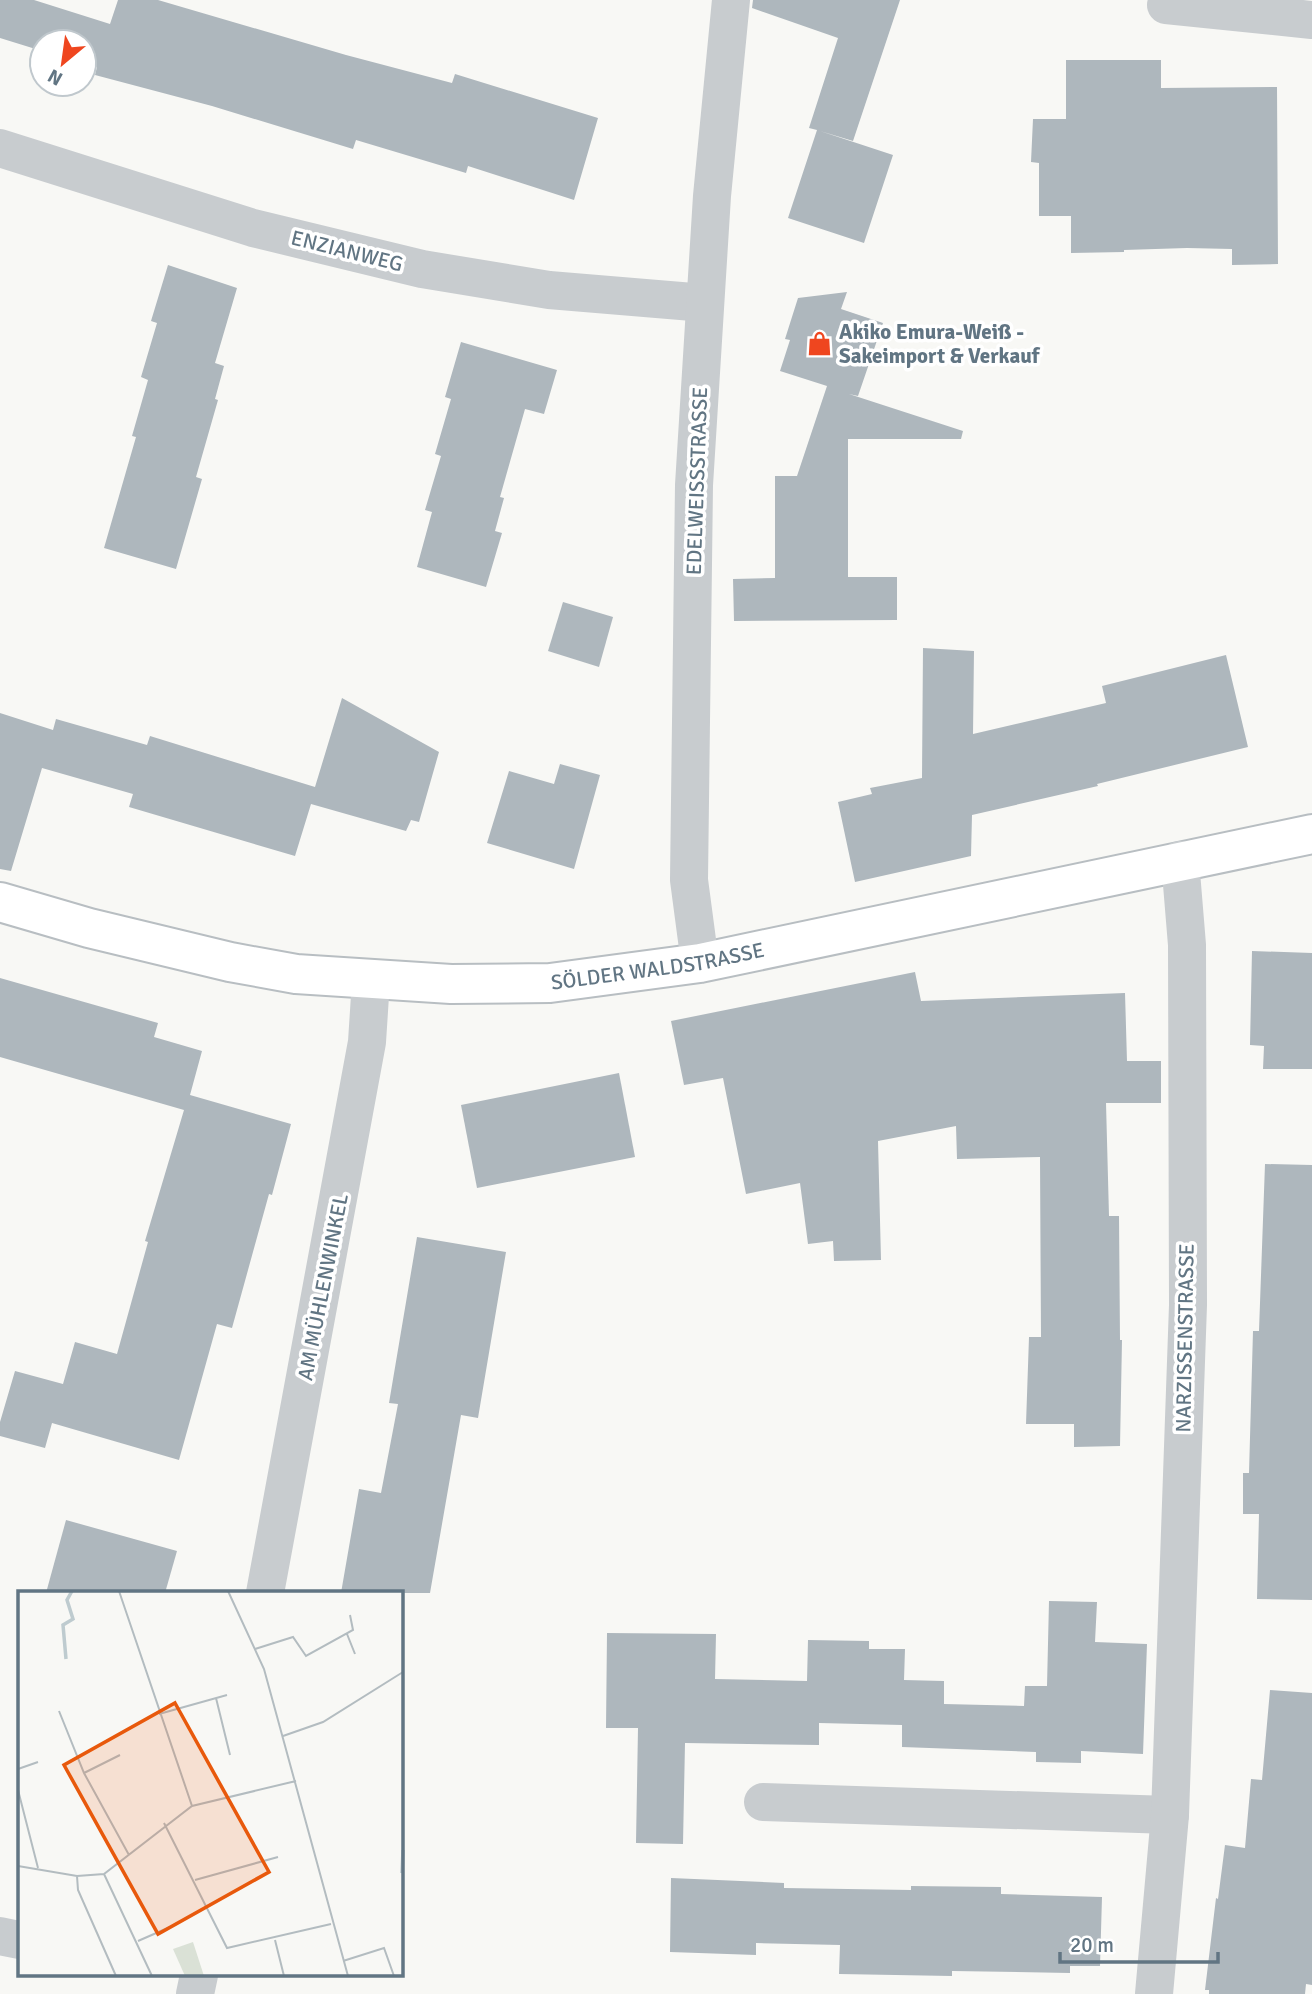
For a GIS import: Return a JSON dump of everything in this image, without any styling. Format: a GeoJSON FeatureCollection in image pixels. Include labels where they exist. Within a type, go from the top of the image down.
{"type":"FeatureCollection","features":[{"type":"Feature","properties":{"kind":"street","name":"EDELWEISSSTRASSE"},"geometry":{"type":"LineString","coordinates":[[700,963],[689,880],[694,485],[712,196],[731,0]]}},
{"type":"Feature","properties":{"kind":"street"},"geometry":{"type":"LineString","coordinates":[[1166,5],[1312,20]]}},
{"type":"Feature","properties":{"kind":"street","name":"ENZIANWEG"},"geometry":{"type":"LineString","coordinates":[[0,148],[253,228],[422,269],[549,290],[705,303]]}},
{"type":"Feature","properties":{"kind":"street","name":"SÖLDER WALDSTRASSE"},"geometry":{"type":"LineString","coordinates":[[0,901],[89,928],[230,962],[296,974],[451,984],[550,983],[700,963],[1312,834]]}},
{"type":"Feature","properties":{"kind":"street","name":"NARZISSENSTRASSE"},"geometry":{"type":"LineString","coordinates":[[1154,1994],[1170,1815],[1188,1305],[1187,945],[1180,860]]}},
{"type":"Feature","properties":{"kind":"street","name":"AM MÜHLENWINKEL"},"geometry":{"type":"LineString","coordinates":[[265,1591],[368,1042],[371,980]]}},
{"type":"Feature","properties":{"kind":"street"},"geometry":{"type":"LineString","coordinates":[[763,1802],[1170,1815]]}},
{"type":"Feature","properties":{"kind":"street"},"geometry":{"type":"LineString","coordinates":[[0,1937],[18,1940]]}},
{"type":"Feature","properties":{"kind":"street"},"geometry":{"type":"LineString","coordinates":[[195,1994],[199,1976]]}},
{"type":"Feature","properties":{"kind":"building"},"geometry":{"type":"Polygon","coordinates":[[[0,0],[34,0],[110,24],[118,0],[158,0],[452,83],[455,74],[598,118],[574,200],[468,166],[466,173],[356,140],[353,149],[212,106],[98,76],[98,28],[28,28],[28,47],[0,38],[0,0]]]}},
{"type":"Feature","properties":{"kind":"building"},"geometry":{"type":"Polygon","coordinates":[[[753,0],[900,0],[853,141],[820,131],[893,155],[864,243],[788,218],[817,130],[809,128],[838,38],[752,8],[753,0]]]}},
{"type":"Feature","properties":{"kind":"building"},"geometry":{"type":"Polygon","coordinates":[[[1066,60],[1161,60],[1161,88],[1277,87],[1278,264],[1232,265],[1232,249],[1187,248],[1071,253],[1071,216],[1039,216],[1039,163],[1031,162],[1033,119],[1066,119],[1066,60]]]}},
{"type":"Feature","properties":{"kind":"building"},"geometry":{"type":"Polygon","coordinates":[[[168,265],[237,288],[215,363],[224,366],[215,399],[218,400],[196,477],[202,479],[176,569],[104,548],[136,437],[132,436],[148,380],[141,377],[157,323],[151,321],[168,265]]]}},
{"type":"Feature","properties":{"kind":"building"},"geometry":{"type":"Polygon","coordinates":[[[847,292],[841,309],[883,323],[858,396],[849,394],[963,431],[961,439],[848,439],[848,577],[897,577],[897,620],[734,621],[733,579],[775,578],[775,476],[797,476],[827,386],[780,371],[790,340],[785,339],[798,298],[847,292]]]}},
{"type":"Feature","properties":{"kind":"building"},"geometry":{"type":"Polygon","coordinates":[[[461,342],[557,370],[544,414],[525,409],[500,497],[504,498],[495,531],[502,533],[486,587],[417,567],[432,512],[425,510],[441,456],[435,454],[451,399],[445,397],[461,342]]]}},
{"type":"Feature","properties":{"kind":"building"},"geometry":{"type":"Polygon","coordinates":[[[563,602],[613,617],[599,667],[548,651],[563,602]]]}},
{"type":"Feature","properties":{"kind":"building"},"geometry":{"type":"Polygon","coordinates":[[[923,648],[974,651],[973,734],[1106,703],[1102,686],[1226,655],[1248,747],[972,815],[971,856],[855,882],[838,802],[872,794],[870,788],[922,778],[923,648]]]}},
{"type":"Feature","properties":{"kind":"building"},"geometry":{"type":"Polygon","coordinates":[[[342,698],[439,752],[419,822],[411,820],[406,831],[311,804],[295,856],[129,807],[133,794],[42,768],[11,871],[0,869],[0,713],[53,730],[56,719],[147,745],[150,736],[315,787],[342,698]]]}},
{"type":"Feature","properties":{"kind":"building"},"geometry":{"type":"Polygon","coordinates":[[[560,764],[600,775],[574,869],[487,843],[509,771],[554,784],[560,764]]]}},
{"type":"Feature","properties":{"kind":"building"},"geometry":{"type":"Polygon","coordinates":[[[1252,951],[1312,953],[1312,1069],[1263,1069],[1264,1046],[1250,1045],[1252,951]]]}},
{"type":"Feature","properties":{"kind":"building"},"geometry":{"type":"Polygon","coordinates":[[[915,972],[921,1001],[1125,993],[1127,1061],[1161,1061],[1161,1103],[1106,1103],[1109,1216],[1119,1216],[1122,1340],[1120,1446],[1074,1447],[1074,1424],[1026,1424],[1029,1337],[1041,1337],[1040,1157],[957,1159],[956,1126],[878,1141],[881,1260],[834,1261],[833,1241],[808,1244],[800,1183],[746,1194],[723,1078],[684,1085],[671,1021],[915,972]]]}},
{"type":"Feature","properties":{"kind":"building"},"geometry":{"type":"Polygon","coordinates":[[[0,978],[158,1023],[154,1037],[202,1051],[190,1095],[291,1124],[232,1328],[217,1324],[179,1460],[52,1423],[45,1448],[0,1436],[0,1422],[15,1371],[63,1384],[75,1342],[117,1354],[148,1242],[145,1241],[184,1110],[0,1057],[0,978]]]}},
{"type":"Feature","properties":{"kind":"building"},"geometry":{"type":"Polygon","coordinates":[[[619,1073],[635,1157],[477,1188],[461,1105],[619,1073]]]}},
{"type":"Feature","properties":{"kind":"building"},"geometry":{"type":"Polygon","coordinates":[[[1265,1164],[1312,1165],[1312,1600],[1257,1599],[1259,1514],[1243,1514],[1243,1473],[1249,1473],[1253,1331],[1259,1331],[1265,1164]]]}},
{"type":"Feature","properties":{"kind":"building"},"geometry":{"type":"Polygon","coordinates":[[[417,1237],[506,1252],[478,1418],[461,1415],[430,1593],[341,1591],[359,1489],[381,1493],[398,1404],[389,1403],[417,1237]]]}},
{"type":"Feature","properties":{"kind":"building"},"geometry":{"type":"Polygon","coordinates":[[[66,1520],[177,1551],[166,1591],[47,1591],[66,1520]]]}},
{"type":"Feature","properties":{"kind":"building"},"geometry":{"type":"Polygon","coordinates":[[[1049,1601],[1097,1602],[1095,1642],[1147,1644],[1143,1754],[1081,1751],[1081,1763],[1036,1762],[1036,1752],[902,1747],[902,1725],[819,1723],[819,1745],[685,1743],[683,1844],[636,1843],[638,1728],[606,1728],[607,1633],[716,1634],[715,1679],[807,1681],[808,1640],[869,1641],[869,1649],[905,1649],[904,1680],[944,1681],[944,1704],[1024,1706],[1025,1686],[1047,1686],[1049,1601]]]}},
{"type":"Feature","properties":{"kind":"building"},"geometry":{"type":"Polygon","coordinates":[[[1270,1690],[1312,1693],[1312,1985],[1306,1984],[1305,1994],[1209,1994],[1209,1990],[1205,1990],[1225,1845],[1245,1848],[1251,1779],[1262,1780],[1270,1690]]]}},
{"type":"Feature","properties":{"kind":"building"},"geometry":{"type":"Polygon","coordinates":[[[671,1878],[784,1883],[784,1888],[911,1890],[911,1886],[1001,1887],[1001,1894],[1102,1897],[1100,1966],[1070,1966],[1070,1973],[952,1971],[952,1976],[839,1974],[840,1945],[756,1943],[756,1955],[670,1952],[671,1878]]]}},
{"type":"Feature","properties":{"kind":"place","name":"Akiko Emura-Weiß - Sakeimport & Verkauf"},"geometry":{"type":"Point","coordinates":[819,344]}}]}
